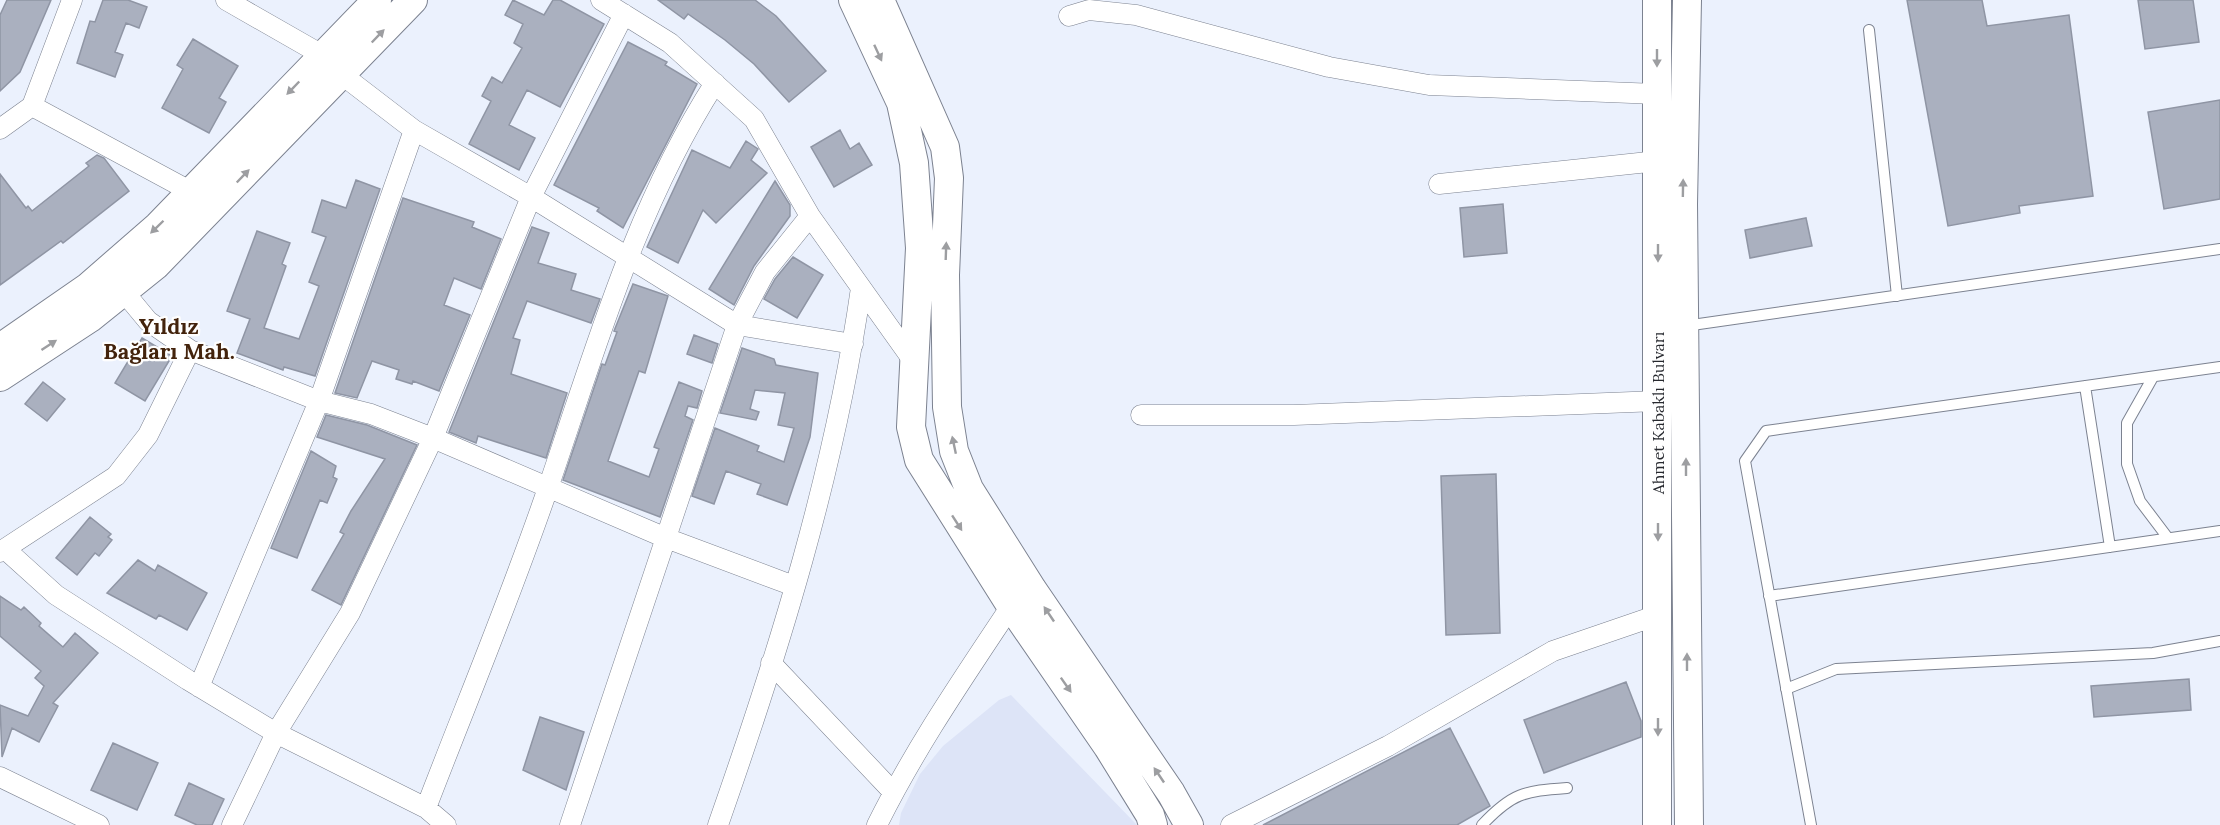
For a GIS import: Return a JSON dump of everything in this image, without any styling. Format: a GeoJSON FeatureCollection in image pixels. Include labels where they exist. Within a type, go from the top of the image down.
{"type":"FeatureCollection","features":[{"type":"Feature","properties":{"kind":"street"},"geometry":{"type":"LineString","coordinates":[[0,129],[32,105],[72,0]]}},
{"type":"Feature","properties":{"kind":"street"},"geometry":{"type":"LineString","coordinates":[[226,0],[333,64],[414,130],[531,197],[626,259],[737,326],[853,344]]}},
{"type":"Feature","properties":{"kind":"street"},"geometry":{"type":"LineString","coordinates":[[333,64],[377,0]]}},
{"type":"Feature","properties":{"kind":"street"},"geometry":{"type":"LineString","coordinates":[[0,377],[90,318],[156,264],[203,198],[333,64],[413,0]]}},
{"type":"Feature","properties":{"kind":"street"},"geometry":{"type":"LineString","coordinates":[[601,0],[670,43],[754,119],[810,216],[914,362]]}},
{"type":"Feature","properties":{"kind":"street"},"geometry":{"type":"LineString","coordinates":[[854,0],[901,103],[914,163],[920,248],[911,427],[919,460],[1011,606],[1108,747],[1150,815],[1152,825]]}},
{"type":"Feature","properties":{"kind":"street"},"geometry":{"type":"LineString","coordinates":[[880,0],[945,147],[949,178],[945,275],[948,407],[954,451],[969,489],[1032,589],[1171,793],[1189,825]]}},
{"type":"Feature","properties":{"kind":"street","name":"Ahmet Kabaklı Bulvarı"},"geometry":{"type":"LineString","coordinates":[[1657,0],[1657,825]]}},
{"type":"Feature","properties":{"kind":"street","name":"Ahmet Kabaklı Bulvarı"},"geometry":{"type":"LineString","coordinates":[[1687,0],[1683,204],[1689,825]]}},
{"type":"Feature","properties":{"kind":"street"},"geometry":{"type":"LineString","coordinates":[[1069,16],[1089,10],[1136,15],[1329,67],[1429,85],[1658,94]]}},
{"type":"Feature","properties":{"kind":"street"},"geometry":{"type":"LineString","coordinates":[[232,825],[276,733],[350,613],[433,438],[531,197],[624,14]]}},
{"type":"Feature","properties":{"kind":"street"},"geometry":{"type":"LineString","coordinates":[[426,808],[548,489],[626,259],[693,117],[715,83]]}},
{"type":"Feature","properties":{"kind":"street"},"geometry":{"type":"LineString","coordinates":[[32,105],[203,198]]}},
{"type":"Feature","properties":{"kind":"street"},"geometry":{"type":"LineString","coordinates":[[199,687],[319,400],[414,130]]}},
{"type":"Feature","properties":{"kind":"street"},"geometry":{"type":"LineString","coordinates":[[1439,184],[1658,161]]}},
{"type":"Feature","properties":{"kind":"street"},"geometry":{"type":"LineString","coordinates":[[0,348],[88,287],[158,226],[203,198]]}},
{"type":"Feature","properties":{"kind":"street"},"geometry":{"type":"LineString","coordinates":[[570,825],[737,326],[765,272],[810,216]]}},
{"type":"Feature","properties":{"kind":"street"},"geometry":{"type":"LineString","coordinates":[[718,825],[771,663],[812,527],[853,344],[861,288]]}},
{"type":"Feature","properties":{"kind":"street"},"geometry":{"type":"LineString","coordinates":[[124,292],[148,321],[190,350],[319,400],[371,414],[433,438],[666,538],[794,586]]}},
{"type":"Feature","properties":{"kind":"street"},"geometry":{"type":"LineString","coordinates":[[190,350],[148,435],[116,476],[3,551],[56,596],[199,687],[276,733],[426,808],[446,825]]}},
{"type":"Feature","properties":{"kind":"street"},"geometry":{"type":"LineString","coordinates":[[1141,415],[1294,415],[1658,401]]}},
{"type":"Feature","properties":{"kind":"street"},"geometry":{"type":"LineString","coordinates":[[877,825],[893,792],[944,707],[1011,606]]}},
{"type":"Feature","properties":{"kind":"street"},"geometry":{"type":"LineString","coordinates":[[1232,825],[1388,746],[1553,651],[1658,615]]}},
{"type":"Feature","properties":{"kind":"street"},"geometry":{"type":"LineString","coordinates":[[771,663],[893,792]]}},
{"type":"Feature","properties":{"kind":"street"},"geometry":{"type":"LineString","coordinates":[[0,777],[99,825]]}},
{"type":"Feature","properties":{"kind":"lane"},"geometry":{"type":"LineString","coordinates":[[1869,30],[1897,296]]}},
{"type":"Feature","properties":{"kind":"lane"},"geometry":{"type":"LineString","coordinates":[[1684,326],[2220,249]]}},
{"type":"Feature","properties":{"kind":"lane"},"geometry":{"type":"LineString","coordinates":[[1811,825],[1745,460],[1766,431],[2220,367]]}},
{"type":"Feature","properties":{"kind":"lane"},"geometry":{"type":"LineString","coordinates":[[2153,377],[2127,423],[2127,464],[2140,501],[2168,538]]}},
{"type":"Feature","properties":{"kind":"lane"},"geometry":{"type":"LineString","coordinates":[[2085,386],[2110,546]]}},
{"type":"Feature","properties":{"kind":"lane"},"geometry":{"type":"LineString","coordinates":[[1769,596],[2220,531]]}},
{"type":"Feature","properties":{"kind":"lane"},"geometry":{"type":"LineString","coordinates":[[1786,689],[1836,669],[2153,653],[2220,641]]}},
{"type":"Feature","properties":{"kind":"lane"},"geometry":{"type":"LineString","coordinates":[[1482,825],[1501,805],[1528,791],[1567,788]]}},
{"type":"Feature","properties":{"kind":"shaded area"},"geometry":{"type":"Polygon","coordinates":[[[1011,695],[1137,825],[899,825],[901,813],[920,774],[943,746],[999,700],[1011,695]]]}},
{"type":"Feature","properties":{"kind":"building"},"geometry":{"type":"Polygon","coordinates":[[[7,0],[51,0],[20,72],[0,91],[0,15],[7,0]]]}},
{"type":"Feature","properties":{"kind":"building"},"geometry":{"type":"Polygon","coordinates":[[[103,0],[128,0],[147,7],[139,28],[126,23],[115,52],[123,55],[115,77],[77,63],[90,21],[95,22],[103,0]]]}},
{"type":"Feature","properties":{"kind":"building"},"geometry":{"type":"Polygon","coordinates":[[[513,0],[544,15],[553,0],[560,0],[604,24],[560,107],[527,90],[509,125],[535,138],[519,170],[469,144],[491,101],[482,96],[492,77],[502,83],[522,48],[514,43],[523,24],[505,15],[513,0]]]}},
{"type":"Feature","properties":{"kind":"building"},"geometry":{"type":"Polygon","coordinates":[[[658,0],[755,0],[776,16],[826,71],[789,102],[754,64],[725,40],[688,14],[684,19],[658,0]]]}},
{"type":"Feature","properties":{"kind":"building"},"geometry":{"type":"Polygon","coordinates":[[[1907,0],[1982,0],[1987,26],[2069,15],[2093,196],[2019,206],[2020,213],[1948,226],[1907,0]]]}},
{"type":"Feature","properties":{"kind":"building"},"geometry":{"type":"Polygon","coordinates":[[[2138,0],[2193,0],[2199,42],[2145,49],[2138,0]]]}},
{"type":"Feature","properties":{"kind":"building"},"geometry":{"type":"Polygon","coordinates":[[[193,39],[238,66],[219,98],[226,102],[209,133],[162,108],[183,69],[177,65],[193,39]]]}},
{"type":"Feature","properties":{"kind":"building"},"geometry":{"type":"Polygon","coordinates":[[[628,42],[667,62],[665,65],[697,84],[623,228],[597,211],[599,208],[554,185],[628,42]]]}},
{"type":"Feature","properties":{"kind":"building"},"geometry":{"type":"Polygon","coordinates":[[[2220,100],[2220,199],[2164,209],[2148,112],[2220,100]]]}},
{"type":"Feature","properties":{"kind":"building"},"geometry":{"type":"Polygon","coordinates":[[[840,130],[850,149],[859,143],[872,165],[834,187],[811,147],[840,130]]]}},
{"type":"Feature","properties":{"kind":"building"},"geometry":{"type":"Polygon","coordinates":[[[746,141],[758,149],[751,160],[767,173],[716,223],[703,210],[678,263],[647,247],[692,150],[730,168],[746,141]]]}},
{"type":"Feature","properties":{"kind":"building"},"geometry":{"type":"Polygon","coordinates":[[[97,155],[104,158],[129,191],[63,243],[61,241],[0,285],[0,174],[26,208],[28,206],[32,211],[89,166],[86,163],[97,155]]]}},
{"type":"Feature","properties":{"kind":"building"},"geometry":{"type":"Polygon","coordinates":[[[356,180],[380,189],[315,376],[284,367],[283,370],[237,353],[250,319],[227,311],[257,231],[290,243],[282,264],[286,266],[264,328],[299,339],[319,286],[309,282],[326,237],[312,232],[322,200],[346,208],[356,180]]]}},
{"type":"Feature","properties":{"kind":"building"},"geometry":{"type":"Polygon","coordinates":[[[775,181],[790,205],[790,216],[754,266],[734,305],[709,289],[775,181]]]}},
{"type":"Feature","properties":{"kind":"building"},"geometry":{"type":"Polygon","coordinates":[[[403,198],[474,222],[472,227],[501,239],[481,289],[454,278],[444,305],[470,315],[439,391],[413,381],[412,384],[396,379],[399,370],[372,361],[357,398],[335,393],[403,198]]]}},
{"type":"Feature","properties":{"kind":"building"},"geometry":{"type":"Polygon","coordinates":[[[1503,204],[1507,253],[1464,257],[1460,208],[1503,204]]]}},
{"type":"Feature","properties":{"kind":"building"},"geometry":{"type":"Polygon","coordinates":[[[1806,218],[1812,246],[1750,258],[1745,230],[1806,218]]]}},
{"type":"Feature","properties":{"kind":"building"},"geometry":{"type":"Polygon","coordinates":[[[532,227],[549,233],[538,263],[576,274],[571,290],[600,299],[591,323],[527,301],[513,338],[520,340],[511,374],[567,393],[546,458],[478,436],[476,443],[449,432],[532,227]]]}},
{"type":"Feature","properties":{"kind":"building"},"geometry":{"type":"Polygon","coordinates":[[[793,257],[823,275],[797,318],[764,299],[775,279],[793,257]]]}},
{"type":"Feature","properties":{"kind":"building"},"geometry":{"type":"Polygon","coordinates":[[[633,284],[668,296],[645,373],[639,371],[608,461],[649,477],[659,449],[654,447],[679,382],[702,391],[697,408],[688,406],[685,416],[693,420],[660,517],[563,480],[602,364],[605,365],[617,332],[614,331],[633,284]]]}},
{"type":"Feature","properties":{"kind":"building"},"geometry":{"type":"Polygon","coordinates":[[[694,335],[718,344],[712,363],[687,354],[694,335]]]}},
{"type":"Feature","properties":{"kind":"building"},"geometry":{"type":"Polygon","coordinates":[[[142,338],[172,356],[145,401],[115,383],[142,338]]]}},
{"type":"Feature","properties":{"kind":"building"},"geometry":{"type":"Polygon","coordinates":[[[742,348],[774,359],[776,365],[818,373],[810,437],[787,505],[757,494],[761,484],[726,471],[714,504],[692,496],[715,428],[759,446],[757,451],[784,462],[794,428],[778,425],[785,393],[755,390],[750,409],[759,412],[756,420],[720,413],[742,348]]]}},
{"type":"Feature","properties":{"kind":"building"},"geometry":{"type":"Polygon","coordinates":[[[43,382],[65,399],[47,421],[25,404],[43,382]]]}},
{"type":"Feature","properties":{"kind":"building"},"geometry":{"type":"Polygon","coordinates":[[[326,415],[367,425],[417,445],[341,605],[312,590],[344,534],[340,532],[351,511],[385,459],[317,437],[326,415]]]}},
{"type":"Feature","properties":{"kind":"building"},"geometry":{"type":"Polygon","coordinates":[[[311,451],[336,466],[333,477],[337,479],[327,503],[320,500],[297,558],[271,548],[311,451]]]}},
{"type":"Feature","properties":{"kind":"building"},"geometry":{"type":"Polygon","coordinates":[[[1496,474],[1500,633],[1446,635],[1441,476],[1496,474]]]}},
{"type":"Feature","properties":{"kind":"building"},"geometry":{"type":"Polygon","coordinates":[[[90,517],[111,534],[108,537],[112,540],[99,556],[95,553],[77,575],[56,558],[90,517]]]}},
{"type":"Feature","properties":{"kind":"building"},"geometry":{"type":"Polygon","coordinates":[[[138,560],[155,571],[158,565],[207,593],[187,630],[159,615],[156,619],[107,593],[138,560]]]}},
{"type":"Feature","properties":{"kind":"building"},"geometry":{"type":"Polygon","coordinates":[[[0,596],[21,610],[24,607],[41,623],[39,626],[63,647],[75,633],[98,653],[53,703],[58,706],[39,742],[12,728],[2,757],[0,705],[28,716],[44,686],[35,678],[41,671],[0,636],[0,596]]]}},
{"type":"Feature","properties":{"kind":"building"},"geometry":{"type":"Polygon","coordinates":[[[2189,679],[2191,710],[2094,717],[2091,686],[2189,679]]]}},
{"type":"Feature","properties":{"kind":"building"},"geometry":{"type":"Polygon","coordinates":[[[1626,682],[1641,721],[1641,737],[1544,773],[1524,720],[1626,682]]]}},
{"type":"Feature","properties":{"kind":"building"},"geometry":{"type":"Polygon","coordinates":[[[540,717],[584,732],[566,790],[523,770],[540,717]]]}},
{"type":"Feature","properties":{"kind":"building"},"geometry":{"type":"Polygon","coordinates":[[[1450,728],[1490,806],[1457,825],[1263,825],[1450,728]]]}},
{"type":"Feature","properties":{"kind":"building"},"geometry":{"type":"Polygon","coordinates":[[[113,743],[158,763],[137,810],[91,790],[113,743]]]}},
{"type":"Feature","properties":{"kind":"building"},"geometry":{"type":"Polygon","coordinates":[[[189,783],[224,799],[212,825],[197,825],[175,815],[189,783]]]}},
{"type":"Feature","properties":{"kind":"district","name":"Yıldız Bağları Mah."},"geometry":{"type":"Point","coordinates":[169,338]}}]}
